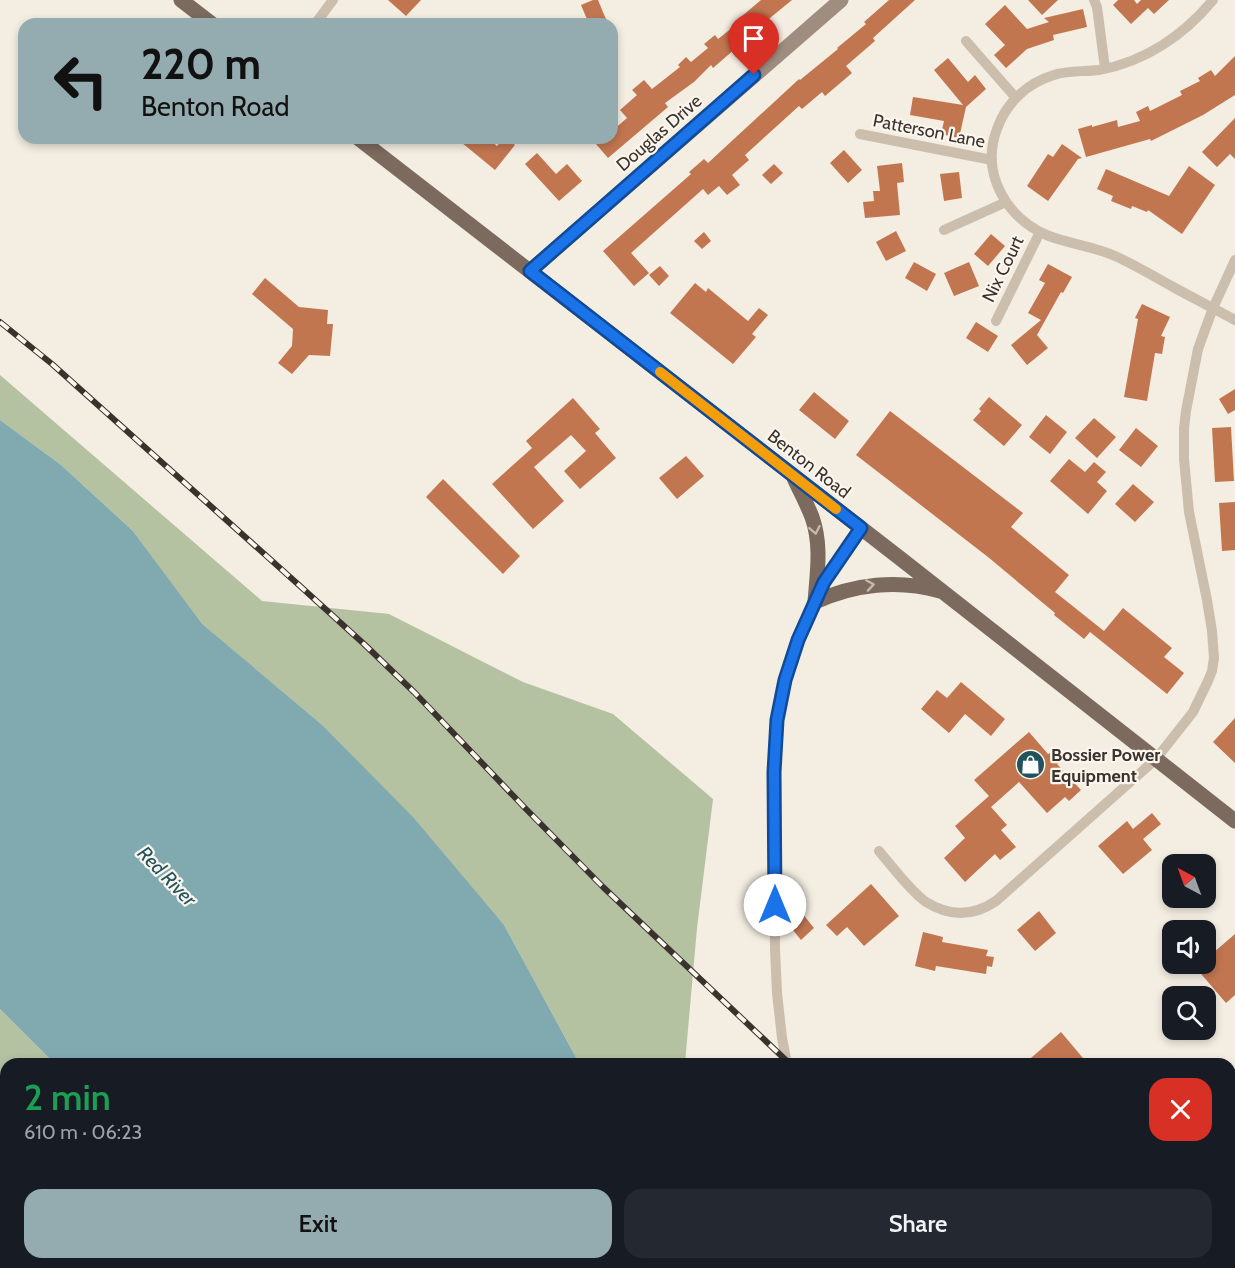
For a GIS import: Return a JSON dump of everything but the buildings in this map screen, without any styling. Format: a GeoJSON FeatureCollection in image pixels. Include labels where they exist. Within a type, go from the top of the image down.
{"type":"FeatureCollection","features":[{"type":"Feature","properties":{"kind":"main road"},"geometry":{"type":"LineString","coordinates":[[182,0],[204,18]]}},
{"type":"Feature","properties":{"kind":"main road","name":"Benton Road"},"geometry":{"type":"LineString","coordinates":[[366,144],[942,591],[1235,822]]}},
{"type":"Feature","properties":{"kind":"main road"},"geometry":{"type":"LineString","coordinates":[[793,476],[813,518],[819,558],[815,602]]}},
{"type":"Feature","properties":{"kind":"main road"},"geometry":{"type":"LineString","coordinates":[[815,602],[830,595],[882,584],[942,591]]}},
{"type":"Feature","properties":{"kind":"street"},"geometry":{"type":"LineString","coordinates":[[320,18],[333,0]]}},
{"type":"Feature","properties":{"kind":"street","name":"Douglas Drive"},"geometry":{"type":"LineString","coordinates":[[530,271],[841,0]]}},
{"type":"Feature","properties":{"kind":"street"},"geometry":{"type":"LineString","coordinates":[[1094,0],[1097,7],[1105,68]]}},
{"type":"Feature","properties":{"kind":"street"},"geometry":{"type":"LineString","coordinates":[[1213,0],[1194,21],[1165,44],[1149,53],[1105,68],[1055,74],[1023,91],[1000,121],[993,145],[992,160],[994,180],[1006,202],[1016,214],[1040,232],[1115,256],[1235,320]]}},
{"type":"Feature","properties":{"kind":"street"},"geometry":{"type":"LineString","coordinates":[[966,41],[1016,98]]}},
{"type":"Feature","properties":{"kind":"street","name":"Patterson Lane"},"geometry":{"type":"LineString","coordinates":[[860,134],[992,160]]}},
{"type":"Feature","properties":{"kind":"street"},"geometry":{"type":"LineString","coordinates":[[944,230],[1006,202]]}},
{"type":"Feature","properties":{"kind":"street","name":"Nix Court"},"geometry":{"type":"LineString","coordinates":[[996,321],[1040,232]]}},
{"type":"Feature","properties":{"kind":"street"},"geometry":{"type":"LineString","coordinates":[[879,851],[926,902],[957,912],[970,913],[979,910],[996,901],[1156,759],[1193,712],[1212,671],[1214,658],[1207,600],[1186,494],[1184,451],[1186,411],[1198,350],[1213,308],[1235,260]]}},
{"type":"Feature","properties":{"kind":"street"},"geometry":{"type":"LineString","coordinates":[[786,1058],[777,993],[775,938],[774,772],[777,720],[785,680],[798,640],[824,582],[861,528]]}},
{"type":"Feature","properties":{"kind":"green space"},"geometry":{"type":"Polygon","coordinates":[[[0,375],[262,601],[389,614],[523,682],[613,714],[713,799],[697,928],[685,1058],[576,1058],[504,925],[320,723],[201,624],[133,531],[60,464],[0,420],[0,375]]]}},
{"type":"Feature","properties":{"kind":"green space"},"geometry":{"type":"Polygon","coordinates":[[[0,1009],[49,1058],[0,1058],[0,1009]]]}},
{"type":"Feature","properties":{"kind":"water","name":"Red River"},"geometry":{"type":"Polygon","coordinates":[[[0,420],[60,464],[133,531],[202,624],[320,723],[413,817],[504,925],[576,1058],[49,1058],[0,1009],[0,420]]]}},
{"type":"Feature","properties":{"kind":"railway"},"geometry":{"type":"LineString","coordinates":[[0,322],[52,364],[364,644],[415,693],[603,887],[784,1058]]}},
{"type":"Feature","properties":{"kind":"slow traffic"},"geometry":{"type":"LineString","coordinates":[[660,372],[836,509]]}},
{"type":"Feature","properties":{"kind":"place","name":"Bossier Power Equipment"},"geometry":{"type":"Point","coordinates":[1030,765]}},
{"type":"Feature","properties":{"kind":"route"},"geometry":{"type":"LineString","coordinates":[[754,75],[530,271],[861,528],[824,582],[798,640],[785,680],[777,720],[774,772],[775,905]]}}]}
